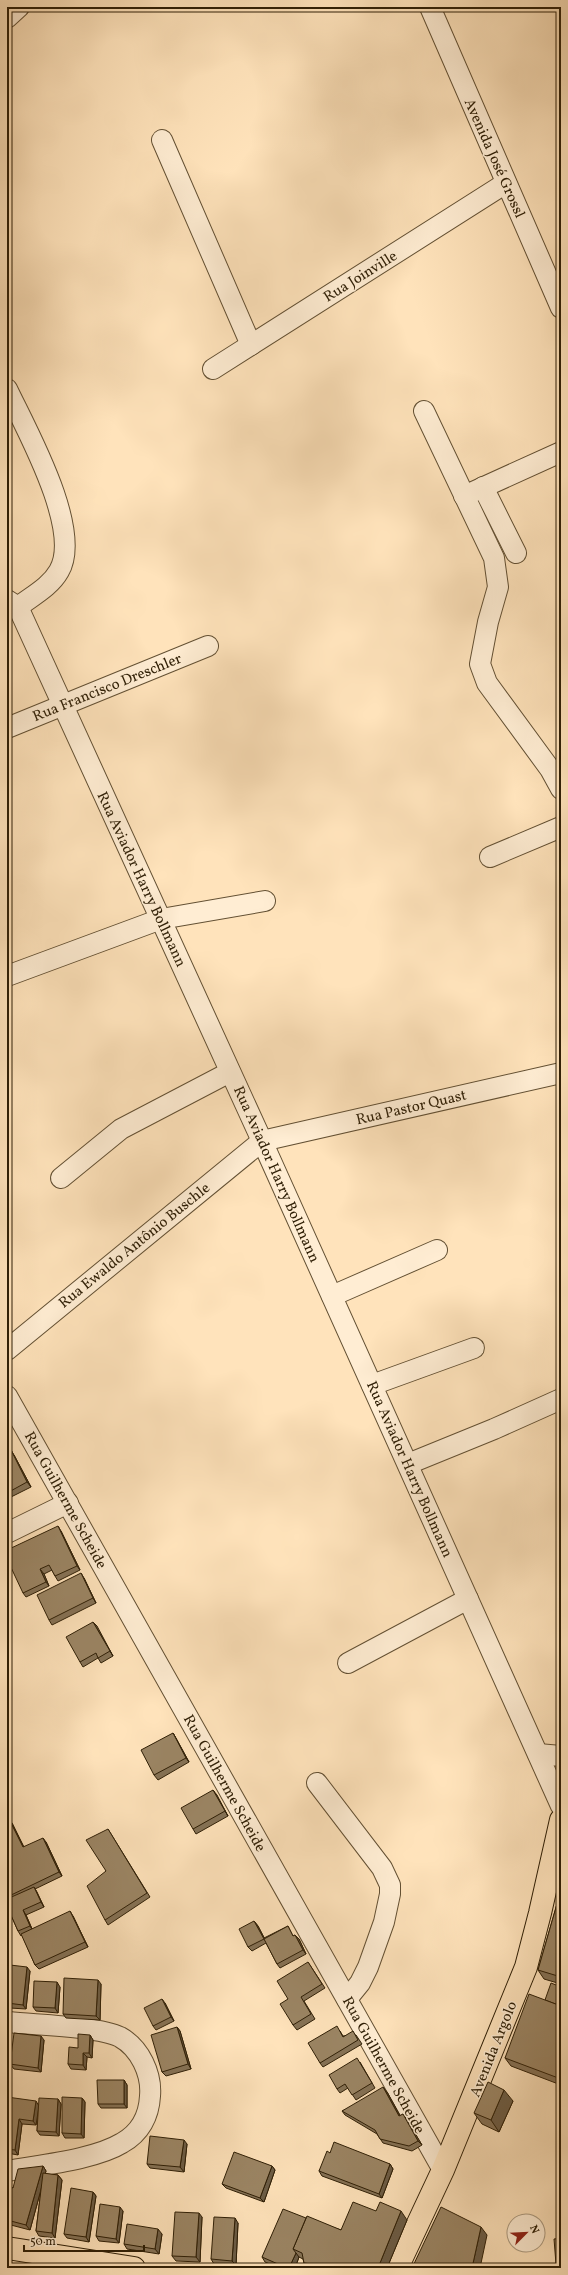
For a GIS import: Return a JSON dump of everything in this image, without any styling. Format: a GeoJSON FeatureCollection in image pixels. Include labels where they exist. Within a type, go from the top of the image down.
{"type":"FeatureCollection","features":[{"type":"Feature","properties":{"kind":"main road","name":"Avenida Argolo"},"geometry":{"type":"LineString","coordinates":[[397,2268],[443,2170],[526,1968],[561,1820]]}},
{"type":"Feature","properties":{"kind":"main road"},"geometry":{"type":"LineString","coordinates":[[7,2248],[79,2264],[134,2268]]}},
{"type":"Feature","properties":{"kind":"street"},"geometry":{"type":"LineString","coordinates":[[7,18],[19,7]]}},
{"type":"Feature","properties":{"kind":"street","name":"Avenida José Grossl"},"geometry":{"type":"LineString","coordinates":[[430,7],[561,308]]}},
{"type":"Feature","properties":{"kind":"street"},"geometry":{"type":"LineString","coordinates":[[162,140],[251,345]]}},
{"type":"Feature","properties":{"kind":"street","name":"Rua Joinville"},"geometry":{"type":"LineString","coordinates":[[213,368],[506,183]]}},
{"type":"Feature","properties":{"kind":"street"},"geometry":{"type":"LineString","coordinates":[[7,389],[52,487],[65,537],[64,560],[59,572],[43,589],[12,604]]}},
{"type":"Feature","properties":{"kind":"street"},"geometry":{"type":"LineString","coordinates":[[424,411],[494,558],[498,587],[488,622],[480,664],[487,683],[550,769],[561,789]]}},
{"type":"Feature","properties":{"kind":"street"},"geometry":{"type":"LineString","coordinates":[[464,496],[561,452]]}},
{"type":"Feature","properties":{"kind":"street"},"geometry":{"type":"LineString","coordinates":[[483,487],[516,553]]}},
{"type":"Feature","properties":{"kind":"street","name":"Rua Aviador Harry Bollmann"},"geometry":{"type":"LineString","coordinates":[[12,604],[62,705],[262,1140],[561,1806]]}},
{"type":"Feature","properties":{"kind":"street","name":"Rua Francisco Dreschler"},"geometry":{"type":"LineString","coordinates":[[7,728],[208,646]]}},
{"type":"Feature","properties":{"kind":"street"},"geometry":{"type":"LineString","coordinates":[[490,857],[561,827]]}},
{"type":"Feature","properties":{"kind":"street"},"geometry":{"type":"LineString","coordinates":[[7,976],[161,919],[265,901]]}},
{"type":"Feature","properties":{"kind":"street"},"geometry":{"type":"LineString","coordinates":[[61,1178],[121,1129],[230,1072]]}},
{"type":"Feature","properties":{"kind":"street","name":"Rua Pastor Quast"},"geometry":{"type":"LineString","coordinates":[[262,1140],[561,1073]]}},
{"type":"Feature","properties":{"kind":"street","name":"Rua Ewaldo Antônio Buschle"},"geometry":{"type":"LineString","coordinates":[[7,1350],[262,1140]]}},
{"type":"Feature","properties":{"kind":"street"},"geometry":{"type":"LineString","coordinates":[[332,1296],[437,1250]]}},
{"type":"Feature","properties":{"kind":"street"},"geometry":{"type":"LineString","coordinates":[[372,1385],[474,1348]]}},
{"type":"Feature","properties":{"kind":"street","name":"Rua Guilherme Scheide"},"geometry":{"type":"LineString","coordinates":[[7,1396],[443,2170]]}},
{"type":"Feature","properties":{"kind":"street"},"geometry":{"type":"LineString","coordinates":[[408,1464],[494,1430],[561,1399]]}},
{"type":"Feature","properties":{"kind":"street"},"geometry":{"type":"LineString","coordinates":[[7,1533],[68,1503]]}},
{"type":"Feature","properties":{"kind":"street"},"geometry":{"type":"LineString","coordinates":[[348,1663],[468,1599]]}},
{"type":"Feature","properties":{"kind":"street"},"geometry":{"type":"LineString","coordinates":[[538,1754],[561,1756]]}},
{"type":"Feature","properties":{"kind":"street"},"geometry":{"type":"LineString","coordinates":[[317,1783],[382,1868],[390,1885],[387,1908],[368,1967],[360,1983],[347,1999]]}},
{"type":"Feature","properties":{"kind":"street"},"geometry":{"type":"LineString","coordinates":[[7,2171],[87,2155],[121,2144],[135,2134],[144,2122],[150,2107],[151,2093],[145,2067],[140,2056],[132,2046],[120,2037],[103,2031],[9,2022]]}},
{"type":"Feature","properties":{"kind":"building"},"geometry":{"type":"Polygon","coordinates":[[[11,1450],[27,1482],[7,1493],[7,1452],[11,1450]]]}},
{"type":"Feature","properties":{"kind":"building"},"geometry":{"type":"Polygon","coordinates":[[[58,1526],[77,1566],[55,1576],[49,1565],[40,1569],[46,1582],[23,1593],[7,1559],[7,1550],[58,1526]]]}},
{"type":"Feature","properties":{"kind":"building"},"geometry":{"type":"Polygon","coordinates":[[[81,1573],[93,1598],[49,1620],[37,1595],[81,1573]]]}},
{"type":"Feature","properties":{"kind":"building"},"geometry":{"type":"Polygon","coordinates":[[[93,1622],[110,1651],[98,1658],[96,1653],[80,1662],[66,1637],[93,1622]]]}},
{"type":"Feature","properties":{"kind":"building"},"geometry":{"type":"Polygon","coordinates":[[[173,1733],[186,1758],[154,1775],[141,1750],[173,1733]]]}},
{"type":"Feature","properties":{"kind":"building"},"geometry":{"type":"Polygon","coordinates":[[[213,1790],[225,1811],[193,1829],[181,1808],[213,1790]]]}},
{"type":"Feature","properties":{"kind":"building"},"geometry":{"type":"Polygon","coordinates":[[[9,1819],[23,1847],[43,1838],[59,1872],[7,1897],[7,1820],[9,1819]]]}},
{"type":"Feature","properties":{"kind":"building"},"geometry":{"type":"Polygon","coordinates":[[[108,1829],[147,1893],[105,1920],[87,1886],[106,1871],[86,1840],[108,1829]]]}},
{"type":"Feature","properties":{"kind":"building"},"geometry":{"type":"Polygon","coordinates":[[[34,1887],[41,1902],[23,1910],[30,1926],[18,1931],[7,1906],[7,1899],[34,1887]]]}},
{"type":"Feature","properties":{"kind":"building"},"geometry":{"type":"Polygon","coordinates":[[[561,1890],[561,1977],[538,1970],[561,1890]]]}},
{"type":"Feature","properties":{"kind":"building"},"geometry":{"type":"Polygon","coordinates":[[[70,1911],[85,1942],[35,1965],[21,1934],[70,1911]]]}},
{"type":"Feature","properties":{"kind":"building"},"geometry":{"type":"Polygon","coordinates":[[[254,1921],[264,1939],[248,1947],[239,1929],[254,1921]]]}},
{"type":"Feature","properties":{"kind":"building"},"geometry":{"type":"Polygon","coordinates":[[[288,1926],[303,1950],[277,1964],[264,1939],[288,1926]]]}},
{"type":"Feature","properties":{"kind":"building"},"geometry":{"type":"Polygon","coordinates":[[[308,1962],[322,1984],[301,1997],[311,2014],[293,2025],[280,2004],[288,1999],[277,1981],[308,1962]]]}},
{"type":"Feature","properties":{"kind":"building"},"geometry":{"type":"Polygon","coordinates":[[[10,1965],[27,1967],[23,2005],[7,2003],[10,1965]]]}},
{"type":"Feature","properties":{"kind":"building"},"geometry":{"type":"Polygon","coordinates":[[[64,1978],[98,1980],[96,2016],[63,2014],[64,1978]]]}},
{"type":"Feature","properties":{"kind":"building"},"geometry":{"type":"Polygon","coordinates":[[[34,1981],[57,1982],[55,2008],[33,2007],[34,1981]]]}},
{"type":"Feature","properties":{"kind":"building"},"geometry":{"type":"Polygon","coordinates":[[[551,1983],[561,1987],[561,2006],[545,2000],[551,1983]]]}},
{"type":"Feature","properties":{"kind":"building"},"geometry":{"type":"Polygon","coordinates":[[[529,1994],[561,2006],[561,2079],[505,2058],[529,1994]]]}},
{"type":"Feature","properties":{"kind":"building"},"geometry":{"type":"Polygon","coordinates":[[[162,1999],[171,2017],[153,2026],[144,2008],[162,1999]]]}},
{"type":"Feature","properties":{"kind":"building"},"geometry":{"type":"Polygon","coordinates":[[[337,2026],[343,2037],[353,2031],[358,2040],[320,2063],[308,2043],[337,2026]]]}},
{"type":"Feature","properties":{"kind":"building"},"geometry":{"type":"Polygon","coordinates":[[[177,2027],[188,2064],[162,2072],[151,2035],[177,2027]]]}},
{"type":"Feature","properties":{"kind":"building"},"geometry":{"type":"Polygon","coordinates":[[[14,2033],[41,2036],[38,2068],[10,2064],[14,2033]]]}},
{"type":"Feature","properties":{"kind":"building"},"geometry":{"type":"Polygon","coordinates":[[[78,2034],[90,2035],[89,2053],[83,2053],[83,2065],[68,2064],[69,2047],[78,2048],[78,2034]]]}},
{"type":"Feature","properties":{"kind":"building"},"geometry":{"type":"Polygon","coordinates":[[[357,2058],[372,2083],[352,2095],[345,2084],[337,2089],[329,2075],[357,2058]]]}},
{"type":"Feature","properties":{"kind":"building"},"geometry":{"type":"Polygon","coordinates":[[[97,2080],[124,2080],[124,2104],[98,2104],[97,2080]]]}},
{"type":"Feature","properties":{"kind":"building"},"geometry":{"type":"Polygon","coordinates":[[[488,2082],[504,2090],[491,2120],[474,2113],[488,2082]]]}},
{"type":"Feature","properties":{"kind":"building"},"geometry":{"type":"Polygon","coordinates":[[[383,2087],[399,2116],[403,2114],[418,2141],[409,2146],[380,2139],[375,2130],[342,2111],[383,2087]]]}},
{"type":"Feature","properties":{"kind":"building"},"geometry":{"type":"Polygon","coordinates":[[[7,2097],[36,2101],[33,2121],[19,2119],[15,2150],[7,2149],[7,2097]]]}},
{"type":"Feature","properties":{"kind":"building"},"geometry":{"type":"Polygon","coordinates":[[[62,2097],[82,2098],[81,2134],[62,2133],[62,2097]]]}},
{"type":"Feature","properties":{"kind":"building"},"geometry":{"type":"Polygon","coordinates":[[[39,2098],[58,2099],[56,2132],[37,2131],[39,2098]]]}},
{"type":"Feature","properties":{"kind":"building"},"geometry":{"type":"Polygon","coordinates":[[[150,2136],[184,2140],[180,2167],[147,2164],[150,2136]]]}},
{"type":"Feature","properties":{"kind":"building"},"geometry":{"type":"Polygon","coordinates":[[[334,2142],[390,2164],[379,2194],[319,2171],[327,2151],[330,2153],[334,2142]]]}},
{"type":"Feature","properties":{"kind":"building"},"geometry":{"type":"Polygon","coordinates":[[[234,2152],[272,2166],[260,2198],[222,2184],[234,2152]]]}},
{"type":"Feature","properties":{"kind":"building"},"geometry":{"type":"Polygon","coordinates":[[[43,2166],[26,2225],[7,2220],[7,2186],[13,2188],[18,2169],[43,2166]]]}},
{"type":"Feature","properties":{"kind":"building"},"geometry":{"type":"Polygon","coordinates":[[[43,2173],[58,2175],[52,2233],[36,2231],[43,2173]]]}},
{"type":"Feature","properties":{"kind":"building"},"geometry":{"type":"Polygon","coordinates":[[[71,2188],[93,2192],[86,2237],[64,2234],[71,2188]]]}},
{"type":"Feature","properties":{"kind":"building"},"geometry":{"type":"Polygon","coordinates":[[[353,2202],[376,2211],[380,2202],[401,2211],[378,2268],[342,2268],[304,2263],[302,2253],[293,2249],[307,2216],[341,2230],[353,2202]]]}},
{"type":"Feature","properties":{"kind":"building"},"geometry":{"type":"Polygon","coordinates":[[[100,2204],[120,2207],[116,2239],[96,2236],[100,2204]]]}},
{"type":"Feature","properties":{"kind":"building"},"geometry":{"type":"Polygon","coordinates":[[[441,2207],[481,2227],[472,2268],[412,2268],[441,2207]]]}},
{"type":"Feature","properties":{"kind":"building"},"geometry":{"type":"Polygon","coordinates":[[[283,2209],[306,2218],[293,2249],[296,2253],[289,2268],[262,2257],[283,2209]]]}},
{"type":"Feature","properties":{"kind":"building"},"geometry":{"type":"Polygon","coordinates":[[[175,2212],[199,2213],[196,2257],[172,2256],[175,2212]]]}},
{"type":"Feature","properties":{"kind":"building"},"geometry":{"type":"Polygon","coordinates":[[[214,2217],[235,2218],[232,2261],[211,2259],[214,2217]]]}},
{"type":"Feature","properties":{"kind":"building"},"geometry":{"type":"Polygon","coordinates":[[[127,2224],[158,2229],[155,2249],[124,2244],[127,2224]]]}},
{"type":"Feature","properties":{"kind":"building"},"geometry":{"type":"Polygon","coordinates":[[[561,2238],[561,2263],[556,2264],[554,2239],[561,2238]]]}}]}
